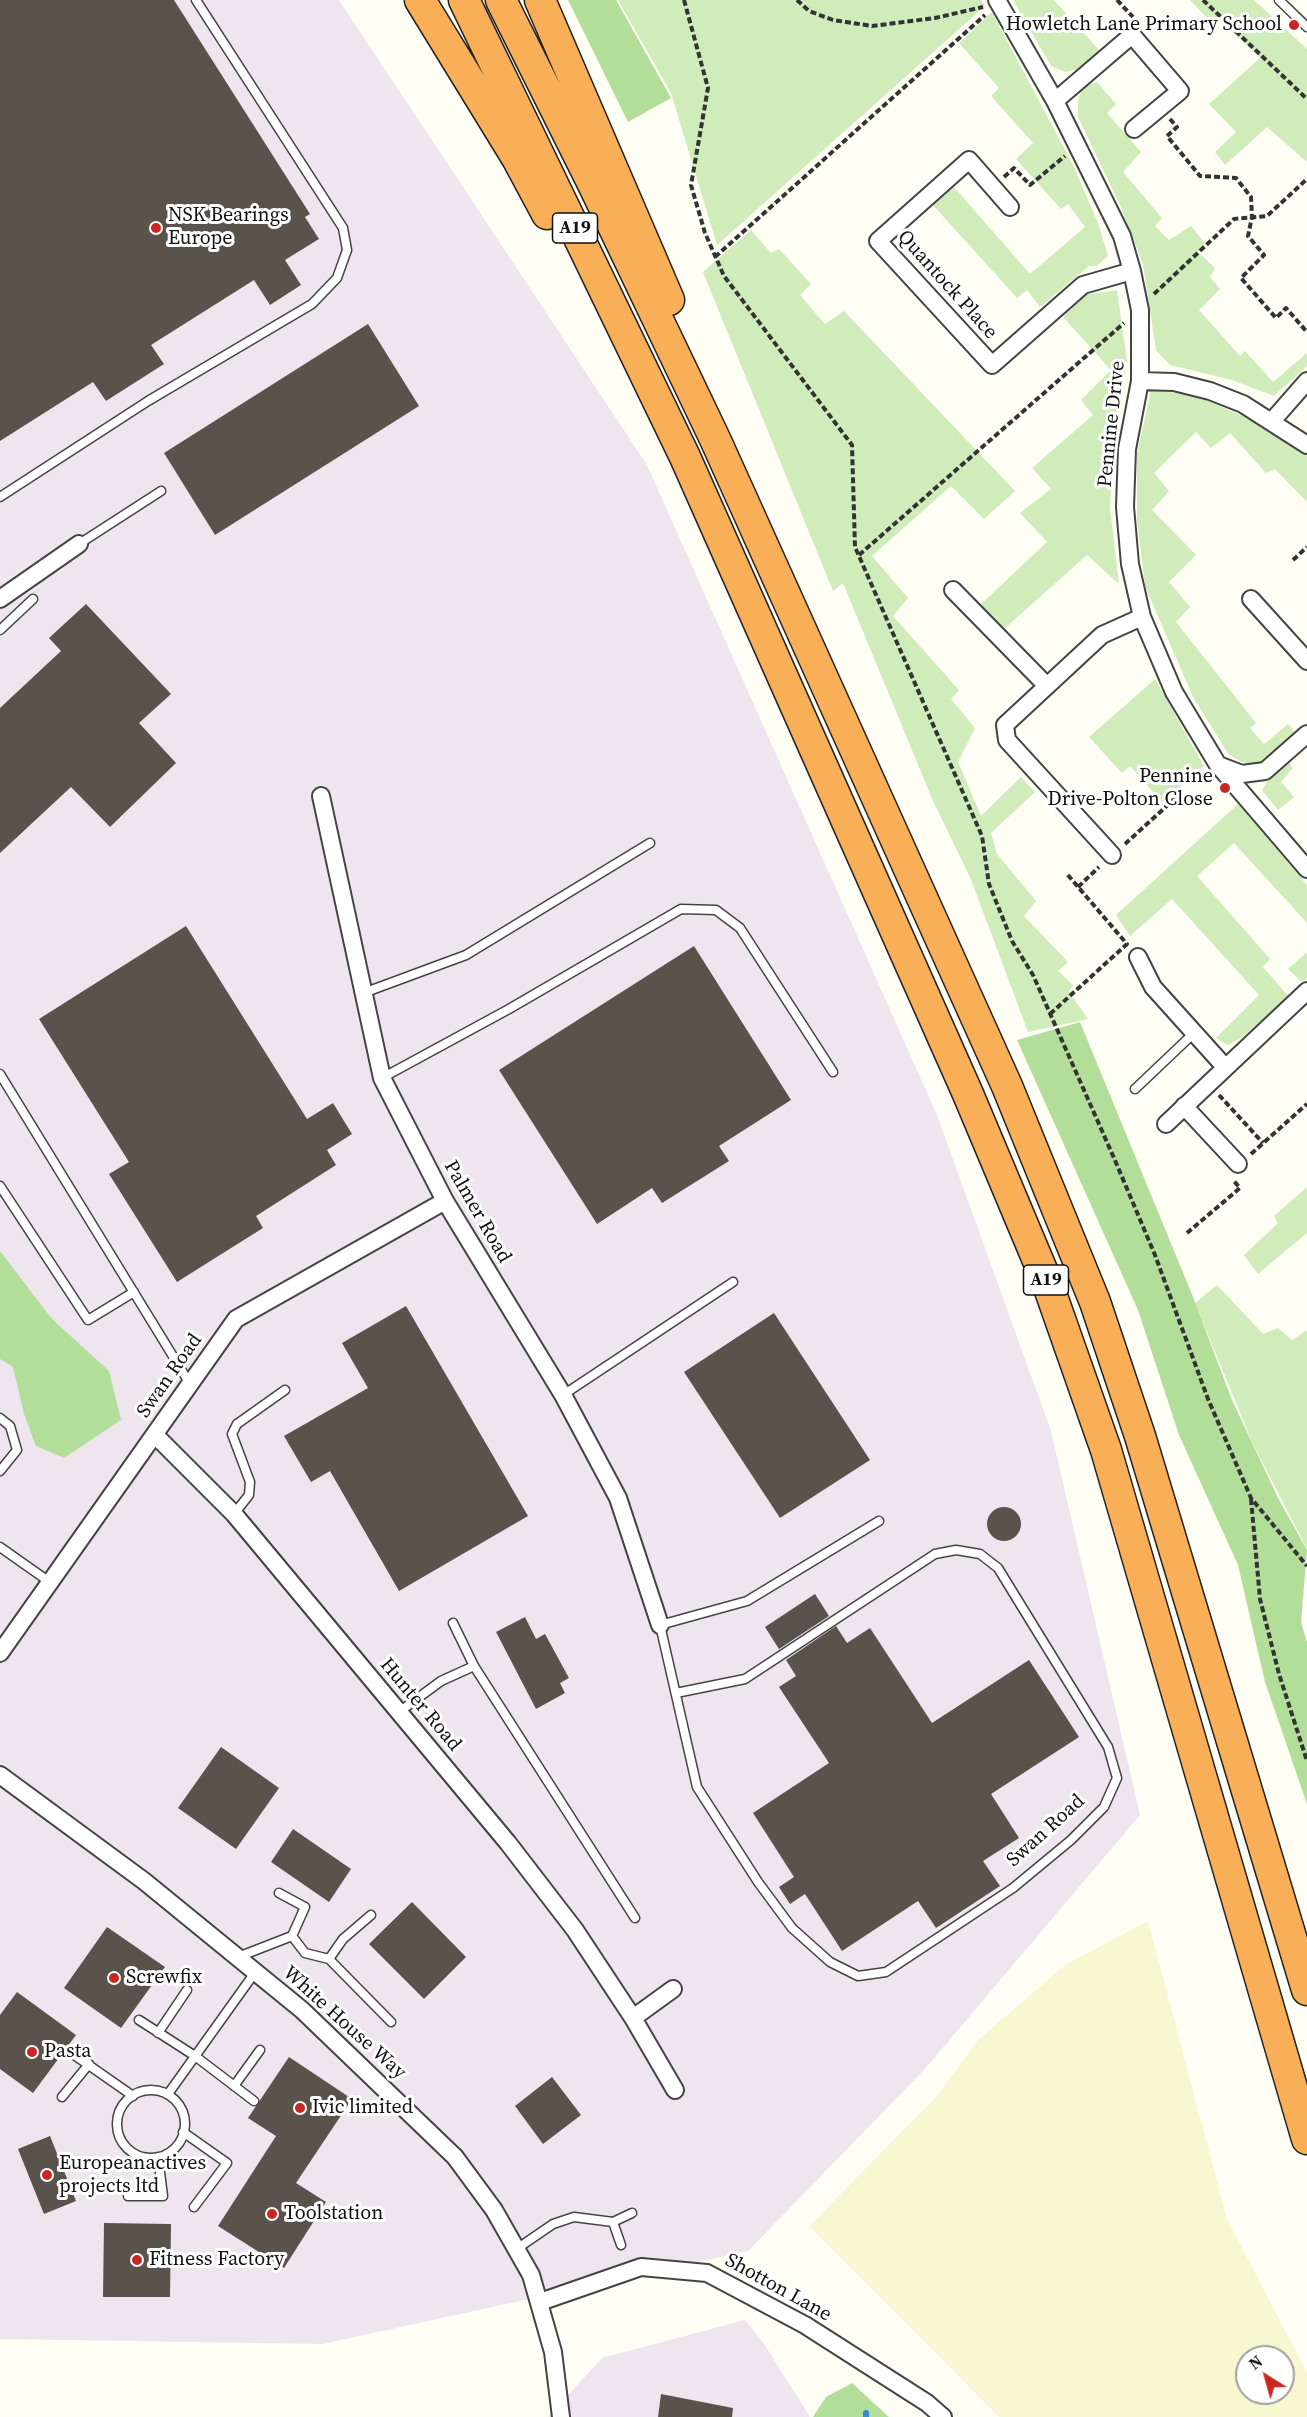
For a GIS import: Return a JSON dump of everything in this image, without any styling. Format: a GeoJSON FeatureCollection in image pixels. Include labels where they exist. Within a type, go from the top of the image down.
{"type":"FeatureCollection","features":[{"type":"Feature","properties":{"kind":"highway"},"geometry":{"type":"LineString","coordinates":[[420,0],[517,158],[611,339],[685,457]]}},
{"type":"Feature","properties":{"kind":"highway","name":"A19"},"geometry":{"type":"LineString","coordinates":[[464,0],[685,457],[968,1094],[1047,1282],[1106,1450],[1307,2139]]}},
{"type":"Feature","properties":{"kind":"highway","name":"A19"},"geometry":{"type":"LineString","coordinates":[[501,0],[594,186],[715,440],[1007,1086],[1095,1302],[1140,1436],[1307,1990]]}},
{"type":"Feature","properties":{"kind":"highway"},"geometry":{"type":"LineString","coordinates":[[540,0],[668,297],[715,440]]}},
{"type":"Feature","properties":{"kind":"street","name":"Pennine Drive"},"geometry":{"type":"LineString","coordinates":[[998,1],[1055,101],[1122,236],[1132,271],[1140,310],[1140,381],[1127,449],[1125,507],[1130,564],[1142,616],[1174,692],[1218,765],[1307,869]]}},
{"type":"Feature","properties":{"kind":"street"},"geometry":{"type":"LineString","coordinates":[[1055,101],[1132,35],[1180,91],[1134,129]]}},
{"type":"Feature","properties":{"kind":"street","name":"Quantock Place"},"geometry":{"type":"LineString","coordinates":[[1010,207],[969,160],[878,241],[992,365],[1083,285],[1132,271]]}},
{"type":"Feature","properties":{"kind":"street"},"geometry":{"type":"LineString","coordinates":[[1140,381],[1174,382],[1210,391],[1243,404],[1307,445]]}},
{"type":"Feature","properties":{"kind":"street"},"geometry":{"type":"LineString","coordinates":[[1272,421],[1307,381]]}},
{"type":"Feature","properties":{"kind":"street"},"geometry":{"type":"LineString","coordinates":[[0,599],[79,544]]}},
{"type":"Feature","properties":{"kind":"street"},"geometry":{"type":"LineString","coordinates":[[953,590],[1047,686]]}},
{"type":"Feature","properties":{"kind":"street"},"geometry":{"type":"LineString","coordinates":[[1251,599],[1307,661]]}},
{"type":"Feature","properties":{"kind":"street"},"geometry":{"type":"LineString","coordinates":[[1112,855],[1007,740],[1005,725],[1102,635],[1142,616]]}},
{"type":"Feature","properties":{"kind":"street"},"geometry":{"type":"LineString","coordinates":[[1218,765],[1242,774],[1265,771],[1307,734]]}},
{"type":"Feature","properties":{"kind":"street","name":"Palmer Road"},"geometry":{"type":"LineString","coordinates":[[321,796],[366,992],[382,1078],[445,1201],[563,1395],[618,1498],[660,1625]]}},
{"type":"Feature","properties":{"kind":"street"},"geometry":{"type":"LineString","coordinates":[[1138,957],[1153,987],[1225,1067]]}},
{"type":"Feature","properties":{"kind":"street"},"geometry":{"type":"LineString","coordinates":[[1166,1124],[1307,991]]}},
{"type":"Feature","properties":{"kind":"street"},"geometry":{"type":"LineString","coordinates":[[1184,1106],[1238,1164]]}},
{"type":"Feature","properties":{"kind":"street","name":"Swan Road"},"geometry":{"type":"LineString","coordinates":[[0,1653],[236,1319],[445,1201]]}},
{"type":"Feature","properties":{"kind":"street","name":"Hunter Road"},"geometry":{"type":"LineString","coordinates":[[155,1435],[234,1514],[508,1843],[575,1930],[633,2018],[675,2090]]}},
{"type":"Feature","properties":{"kind":"street","name":"White House Way"},"geometry":{"type":"LineString","coordinates":[[0,1774],[144,1881],[256,1971],[354,2056],[455,2157],[518,2248],[540,2302],[553,2352],[561,2417]]}},
{"type":"Feature","properties":{"kind":"street"},"geometry":{"type":"LineString","coordinates":[[633,2018],[673,1989]]}},
{"type":"Feature","properties":{"kind":"street","name":"Shotton Lane"},"geometry":{"type":"LineString","coordinates":[[540,2302],[640,2267],[707,2273],[805,2325],[927,2403],[943,2417]]}},
{"type":"Feature","properties":{"kind":"lane"},"geometry":{"type":"LineString","coordinates":[[0,497],[148,401],[312,304],[337,278],[347,250],[343,228],[196,0]]}},
{"type":"Feature","properties":{"kind":"lane"},"geometry":{"type":"LineString","coordinates":[[1279,0],[1307,27]]}},
{"type":"Feature","properties":{"kind":"lane"},"geometry":{"type":"LineString","coordinates":[[79,544],[161,491]]}},
{"type":"Feature","properties":{"kind":"lane"},"geometry":{"type":"LineString","coordinates":[[0,630],[33,599]]}},
{"type":"Feature","properties":{"kind":"lane"},"geometry":{"type":"LineString","coordinates":[[366,992],[466,955],[650,843]]}},
{"type":"Feature","properties":{"kind":"lane"},"geometry":{"type":"LineString","coordinates":[[382,1078],[509,1009],[681,909],[716,910],[740,928],[833,1072]]}},
{"type":"Feature","properties":{"kind":"lane"},"geometry":{"type":"LineString","coordinates":[[1135,1089],[1194,1033]]}},
{"type":"Feature","properties":{"kind":"lane"},"geometry":{"type":"LineString","coordinates":[[0,1074],[190,1384]]}},
{"type":"Feature","properties":{"kind":"lane"},"geometry":{"type":"LineString","coordinates":[[0,1186],[88,1320],[134,1292]]}},
{"type":"Feature","properties":{"kind":"lane"},"geometry":{"type":"LineString","coordinates":[[563,1395],[733,1282]]}},
{"type":"Feature","properties":{"kind":"lane"},"geometry":{"type":"LineString","coordinates":[[234,1514],[249,1495],[250,1482],[232,1434],[237,1424],[285,1389]]}},
{"type":"Feature","properties":{"kind":"lane"},"geometry":{"type":"LineString","coordinates":[[0,1419],[10,1426],[16,1450],[0,1471]]}},
{"type":"Feature","properties":{"kind":"lane"},"geometry":{"type":"LineString","coordinates":[[660,1625],[747,1601],[879,1521]]}},
{"type":"Feature","properties":{"kind":"lane"},"geometry":{"type":"LineString","coordinates":[[0,1547],[51,1583]]}},
{"type":"Feature","properties":{"kind":"lane","name":"Swan Road"},"geometry":{"type":"LineString","coordinates":[[660,1625],[697,1787],[758,1882],[792,1928],[830,1962],[858,1976],[886,1972],[1013,1888],[1071,1840],[1104,1807],[1117,1778],[1108,1747],[998,1568],[980,1554],[956,1550],[935,1554],[745,1679],[676,1693]]}},
{"type":"Feature","properties":{"kind":"lane"},"geometry":{"type":"LineString","coordinates":[[453,1623],[474,1666],[635,1918]]}},
{"type":"Feature","properties":{"kind":"lane"},"geometry":{"type":"LineString","coordinates":[[399,1712],[441,1681],[474,1666]]}},
{"type":"Feature","properties":{"kind":"lane"},"geometry":{"type":"LineString","coordinates":[[238,1957],[292,1936],[305,1907],[279,1893]]}},
{"type":"Feature","properties":{"kind":"lane"},"geometry":{"type":"LineString","coordinates":[[329,1959],[343,1939],[371,1915]]}},
{"type":"Feature","properties":{"kind":"lane"},"geometry":{"type":"LineString","coordinates":[[292,1936],[305,1953],[329,1959],[392,2022]]}},
{"type":"Feature","properties":{"kind":"lane"},"geometry":{"type":"LineString","coordinates":[[168,2094],[256,1971]]}},
{"type":"Feature","properties":{"kind":"lane"},"geometry":{"type":"LineString","coordinates":[[158,2032],[187,1990]]}},
{"type":"Feature","properties":{"kind":"lane"},"geometry":{"type":"LineString","coordinates":[[139,2020],[195,2056],[254,2101]]}},
{"type":"Feature","properties":{"kind":"lane"},"geometry":{"type":"LineString","coordinates":[[234,2086],[260,2050]]}},
{"type":"Feature","properties":{"kind":"lane"},"geometry":{"type":"LineString","coordinates":[[70,2052],[133,2096]]}},
{"type":"Feature","properties":{"kind":"lane"},"geometry":{"type":"LineString","coordinates":[[62,2097],[89,2064]]}},
{"type":"Feature","properties":{"kind":"lane"},"geometry":{"type":"LineString","coordinates":[[145,2090],[168,2094],[181,2108],[185,2119],[177,2146],[158,2157],[144,2157],[133,2153],[119,2136],[117,2124],[121,2108],[133,2096],[145,2090]]}},
{"type":"Feature","properties":{"kind":"lane"},"geometry":{"type":"LineString","coordinates":[[183,2132],[227,2163],[194,2207]]}},
{"type":"Feature","properties":{"kind":"lane"},"geometry":{"type":"LineString","coordinates":[[128,2196],[163,2196],[158,2157]]}},
{"type":"Feature","properties":{"kind":"lane"},"geometry":{"type":"LineString","coordinates":[[518,2248],[553,2224],[574,2217],[613,2222],[632,2213]]}},
{"type":"Feature","properties":{"kind":"lane"},"geometry":{"type":"LineString","coordinates":[[613,2222],[621,2245]]}},
{"type":"Feature","properties":{"kind":"path"},"geometry":{"type":"LineString","coordinates":[[684,0],[708,88],[691,185],[716,257],[724,276],[852,445],[855,547],[982,836],[989,884],[1012,941],[1033,975],[1155,1255],[1204,1389],[1251,1498],[1307,1566]]}},
{"type":"Feature","properties":{"kind":"path"},"geometry":{"type":"LineString","coordinates":[[797,0],[809,11],[832,20],[872,26],[935,18],[998,1]]}},
{"type":"Feature","properties":{"kind":"path"},"geometry":{"type":"LineString","coordinates":[[1203,0],[1307,99]]}},
{"type":"Feature","properties":{"kind":"path"},"geometry":{"type":"LineString","coordinates":[[716,257],[998,1]]}},
{"type":"Feature","properties":{"kind":"path"},"geometry":{"type":"LineString","coordinates":[[1160,107],[1177,127],[1167,136],[1200,176],[1236,178],[1251,197],[1252,218],[1248,236],[1264,255],[1241,278],[1276,318],[1286,308],[1307,332]]}},
{"type":"Feature","properties":{"kind":"path"},"geometry":{"type":"LineString","coordinates":[[993,186],[1014,168],[1030,185],[1077,146]]}},
{"type":"Feature","properties":{"kind":"path"},"geometry":{"type":"LineString","coordinates":[[1149,299],[1234,219],[1267,216],[1307,178]]}},
{"type":"Feature","properties":{"kind":"path"},"geometry":{"type":"LineString","coordinates":[[859,555],[1124,322]]}},
{"type":"Feature","properties":{"kind":"path"},"geometry":{"type":"LineString","coordinates":[[1293,560],[1307,547]]}},
{"type":"Feature","properties":{"kind":"path"},"geometry":{"type":"LineString","coordinates":[[1078,887],[1181,793]]}},
{"type":"Feature","properties":{"kind":"path"},"geometry":{"type":"LineString","coordinates":[[1050,1014],[1127,944],[1067,874]]}},
{"type":"Feature","properties":{"kind":"path"},"geometry":{"type":"LineString","coordinates":[[1208,1084],[1263,1143]]}},
{"type":"Feature","properties":{"kind":"path"},"geometry":{"type":"LineString","coordinates":[[1251,1498],[1260,1599],[1279,1674],[1307,1761]]}},
{"type":"Feature","properties":{"kind":"shaded area"},"geometry":{"type":"Polygon","coordinates":[[[0,0],[339,0],[647,465],[937,1115],[1051,1431],[1140,1815],[924,2070],[748,2251],[323,2344],[0,2339],[0,0]]]}},
{"type":"Feature","properties":{"kind":"shaded area"},"geometry":{"type":"Polygon","coordinates":[[[745,2320],[763,2342],[810,2417],[548,2417],[602,2358],[745,2320]]]}},
{"type":"Feature","properties":{"kind":"green space"},"geometry":{"type":"Polygon","coordinates":[[[568,0],[616,0],[671,98],[628,122],[568,0]]]}},
{"type":"Feature","properties":{"kind":"green space"},"geometry":{"type":"Polygon","coordinates":[[[618,0],[981,0],[985,6],[717,245],[671,93],[618,0]]]}},
{"type":"Feature","properties":{"kind":"green space"},"geometry":{"type":"Polygon","coordinates":[[[1013,0],[1054,0],[1100,51],[1083,68],[1066,72],[1051,66],[1013,0]]]}},
{"type":"Feature","properties":{"kind":"green space"},"geometry":{"type":"Polygon","coordinates":[[[1190,0],[1254,0],[1307,49],[1307,162],[1267,127],[1225,165],[1215,152],[1236,132],[1209,104],[1260,58],[1220,20],[1214,25],[1190,0]]]}},
{"type":"Feature","properties":{"kind":"green space"},"geometry":{"type":"Polygon","coordinates":[[[992,12],[1073,165],[1098,223],[1108,256],[1097,266],[1089,266],[1040,307],[1027,290],[1017,298],[933,205],[954,187],[1030,274],[1085,227],[1068,204],[1061,209],[1016,159],[1033,143],[991,96],[999,88],[959,43],[992,12]]]}},
{"type":"Feature","properties":{"kind":"green space"},"geometry":{"type":"Polygon","coordinates":[[[1097,82],[1116,104],[1107,113],[1141,152],[1123,172],[1162,218],[1155,226],[1169,240],[1191,226],[1205,243],[1198,252],[1215,268],[1210,277],[1220,289],[1199,310],[1240,356],[1245,351],[1273,382],[1307,353],[1307,366],[1274,396],[1232,380],[1170,365],[1156,350],[1143,264],[1120,205],[1078,117],[1078,100],[1083,87],[1097,82]]]}},
{"type":"Feature","properties":{"kind":"green space"},"geometry":{"type":"Polygon","coordinates":[[[751,230],[771,253],[779,249],[811,284],[800,295],[825,324],[844,311],[1015,491],[984,519],[951,486],[872,556],[908,598],[893,616],[959,690],[951,699],[975,728],[958,762],[981,816],[1021,777],[1035,792],[991,833],[997,854],[1036,901],[1024,916],[1068,962],[1058,971],[1073,985],[1069,992],[1088,1019],[1028,1032],[970,877],[933,801],[843,583],[833,591],[703,272],[751,230]]]}},
{"type":"Feature","properties":{"kind":"green space"},"geometry":{"type":"Polygon","coordinates":[[[1117,290],[1127,361],[1114,437],[1110,508],[1119,584],[1087,555],[1004,629],[979,606],[1047,542],[1020,513],[1051,489],[1032,468],[1093,415],[1081,400],[1111,370],[1063,317],[1084,295],[1117,290]]]}},
{"type":"Feature","properties":{"kind":"green space"},"geometry":{"type":"Polygon","coordinates":[[[1151,390],[1194,395],[1247,418],[1307,456],[1307,502],[1275,469],[1266,473],[1230,433],[1211,448],[1196,432],[1154,473],[1169,491],[1152,510],[1196,555],[1169,582],[1190,607],[1176,622],[1256,723],[1250,728],[1264,744],[1288,724],[1296,733],[1257,765],[1242,762],[1229,755],[1193,697],[1145,586],[1137,520],[1137,454],[1151,390]]]}},
{"type":"Feature","properties":{"kind":"green space"},"geometry":{"type":"Polygon","coordinates":[[[1155,679],[1204,766],[1162,802],[1130,766],[1122,773],[1089,737],[1155,679]]]}},
{"type":"Feature","properties":{"kind":"green space"},"geometry":{"type":"Polygon","coordinates":[[[1288,762],[1293,768],[1281,782],[1294,797],[1278,810],[1262,790],[1269,779],[1288,762]]]}},
{"type":"Feature","properties":{"kind":"green space"},"geometry":{"type":"Polygon","coordinates":[[[1238,804],[1307,885],[1307,923],[1234,843],[1197,876],[1270,959],[1263,967],[1289,997],[1241,1038],[1228,1045],[1216,1038],[1259,995],[1172,899],[1130,936],[1116,915],[1238,804]]]}},
{"type":"Feature","properties":{"kind":"green space"},"geometry":{"type":"Polygon","coordinates":[[[1307,952],[1307,978],[1302,982],[1288,969],[1307,952]]]}},
{"type":"Feature","properties":{"kind":"green space"},"geometry":{"type":"Polygon","coordinates":[[[1080,1022],[1193,1297],[1232,1400],[1278,1498],[1307,1550],[1301,1622],[1307,1642],[1307,1804],[1265,1682],[1238,1565],[1179,1435],[1138,1310],[1017,1040],[1080,1022]]]}},
{"type":"Feature","properties":{"kind":"green space"},"geometry":{"type":"Polygon","coordinates":[[[1307,1187],[1307,1233],[1258,1274],[1244,1255],[1278,1223],[1274,1216],[1307,1187]]]}},
{"type":"Feature","properties":{"kind":"green space"},"geometry":{"type":"Polygon","coordinates":[[[0,1251],[52,1319],[109,1371],[121,1420],[64,1458],[36,1446],[24,1414],[13,1367],[0,1359],[0,1251]]]}},
{"type":"Feature","properties":{"kind":"green space"},"geometry":{"type":"Polygon","coordinates":[[[1217,1285],[1263,1334],[1278,1328],[1292,1340],[1307,1330],[1307,1549],[1253,1444],[1195,1303],[1217,1285]]]}},
{"type":"Feature","properties":{"kind":"green space"},"geometry":{"type":"Polygon","coordinates":[[[1148,1921],[1227,2219],[1292,2345],[1235,2345],[1235,2405],[1295,2405],[1295,2350],[1307,2373],[1307,2417],[999,2417],[809,2226],[937,2096],[978,2040],[1065,1965],[1148,1921]]]}},
{"type":"Feature","properties":{"kind":"green space"},"geometry":{"type":"Polygon","coordinates":[[[852,2383],[889,2417],[813,2417],[826,2397],[852,2383]]]}},
{"type":"Feature","properties":{"kind":"building","name":"NSK Bearings Europe"},"geometry":{"type":"Polygon","coordinates":[[[0,0],[174,0],[310,214],[305,217],[319,239],[285,260],[301,285],[270,305],[254,280],[151,345],[164,364],[106,401],[93,382],[0,441],[0,0]]]}},
{"type":"Feature","properties":{"kind":"building"},"geometry":{"type":"Polygon","coordinates":[[[368,324],[419,406],[215,535],[164,453],[368,324]]]}},
{"type":"Feature","properties":{"kind":"building"},"geometry":{"type":"Polygon","coordinates":[[[86,604],[171,694],[139,723],[176,763],[110,827],[71,787],[0,853],[0,708],[61,651],[49,638],[86,604]]]}},
{"type":"Feature","properties":{"kind":"building"},"geometry":{"type":"Polygon","coordinates":[[[186,926],[307,1119],[333,1103],[352,1134],[327,1150],[336,1165],[256,1216],[263,1228],[177,1282],[109,1174],[129,1162],[39,1019],[186,926]]]}},
{"type":"Feature","properties":{"kind":"building"},"geometry":{"type":"Polygon","coordinates":[[[694,946],[791,1100],[719,1146],[729,1161],[662,1203],[652,1188],[597,1224],[499,1070],[694,946]]]}},
{"type":"Feature","properties":{"kind":"building"},"geometry":{"type":"Polygon","coordinates":[[[406,1306],[528,1516],[399,1591],[330,1471],[311,1482],[284,1436],[368,1388],[342,1343],[406,1306]]]}},
{"type":"Feature","properties":{"kind":"building"},"geometry":{"type":"Polygon","coordinates":[[[774,1313],[870,1460],[780,1518],[684,1372],[774,1313]]]}},
{"type":"Feature","properties":{"kind":"building"},"geometry":{"type":"Polygon","coordinates":[[[1004,1507],[1016,1512],[1021,1524],[1016,1536],[1004,1541],[992,1536],[987,1524],[992,1512],[1004,1507]]]}},
{"type":"Feature","properties":{"kind":"building"},"geometry":{"type":"Polygon","coordinates":[[[815,1594],[829,1616],[779,1649],[765,1627],[815,1594]]]}},
{"type":"Feature","properties":{"kind":"building"},"geometry":{"type":"Polygon","coordinates":[[[525,1617],[536,1639],[545,1634],[569,1678],[560,1683],[565,1693],[536,1709],[496,1632],[525,1617]]]}},
{"type":"Feature","properties":{"kind":"building"},"geometry":{"type":"Polygon","coordinates":[[[836,1626],[847,1643],[870,1628],[932,1723],[1029,1660],[1079,1737],[991,1794],[1019,1838],[983,1861],[1000,1886],[936,1928],[918,1901],[842,1951],[805,1894],[790,1904],[779,1887],[794,1877],[753,1813],[829,1763],[779,1687],[796,1676],[786,1660],[836,1626]]]}},
{"type":"Feature","properties":{"kind":"building"},"geometry":{"type":"Polygon","coordinates":[[[221,1747],[279,1788],[236,1849],[178,1808],[221,1747]]]}},
{"type":"Feature","properties":{"kind":"building"},"geometry":{"type":"Polygon","coordinates":[[[293,1829],[351,1869],[329,1902],[271,1862],[293,1829]]]}},
{"type":"Feature","properties":{"kind":"building"},"geometry":{"type":"Polygon","coordinates":[[[412,1902],[466,1957],[424,1999],[369,1944],[412,1902]]]}},
{"type":"Feature","properties":{"kind":"building","name":"Screwfix"},"geometry":{"type":"Polygon","coordinates":[[[107,1927],[165,1967],[121,2028],[64,1988],[107,1927]]]}},
{"type":"Feature","properties":{"kind":"building","name":"Pasta"},"geometry":{"type":"Polygon","coordinates":[[[17,1992],[76,2035],[33,2093],[0,2069],[0,2015],[17,1992]]]}},
{"type":"Feature","properties":{"kind":"building"},"geometry":{"type":"Polygon","coordinates":[[[289,2057],[352,2099],[296,2183],[326,2202],[284,2268],[218,2226],[276,2136],[248,2118],[289,2057]]]}},
{"type":"Feature","properties":{"kind":"building"},"geometry":{"type":"Polygon","coordinates":[[[552,2077],[581,2115],[543,2144],[515,2106],[552,2077]]]}},
{"type":"Feature","properties":{"kind":"building","name":"Europeanactives projects ltd"},"geometry":{"type":"Polygon","coordinates":[[[50,2136],[76,2201],[44,2214],[18,2149],[50,2136]]]}},
{"type":"Feature","properties":{"kind":"building","name":"Fitness Factory"},"geometry":{"type":"Polygon","coordinates":[[[104,2223],[171,2224],[170,2297],[103,2297],[104,2223]]]}},
{"type":"Feature","properties":{"kind":"building"},"geometry":{"type":"Polygon","coordinates":[[[661,2394],[733,2408],[732,2417],[658,2417],[661,2394]]]}},
{"type":"Feature","properties":{"kind":"place","name":"Howletch Lane Primary School"},"geometry":{"type":"Point","coordinates":[1294,25]}},
{"type":"Feature","properties":{"kind":"place","name":"NSK Bearings Europe"},"geometry":{"type":"Point","coordinates":[156,228]}},
{"type":"Feature","properties":{"kind":"place","name":"Pennine Drive-Polton Close"},"geometry":{"type":"Point","coordinates":[1225,788]}},
{"type":"Feature","properties":{"kind":"place","name":"Screwfix"},"geometry":{"type":"Point","coordinates":[114,1978]}},
{"type":"Feature","properties":{"kind":"place","name":"Pasta"},"geometry":{"type":"Point","coordinates":[32,2052]}},
{"type":"Feature","properties":{"kind":"place","name":"Ivic limited"},"geometry":{"type":"Point","coordinates":[300,2108]}},
{"type":"Feature","properties":{"kind":"place","name":"Europeanactives projects ltd"},"geometry":{"type":"Point","coordinates":[47,2175]}},
{"type":"Feature","properties":{"kind":"place","name":"Toolstation"},"geometry":{"type":"Point","coordinates":[272,2214]}},
{"type":"Feature","properties":{"kind":"place","name":"Fitness Factory"},"geometry":{"type":"Point","coordinates":[137,2260]}}]}
